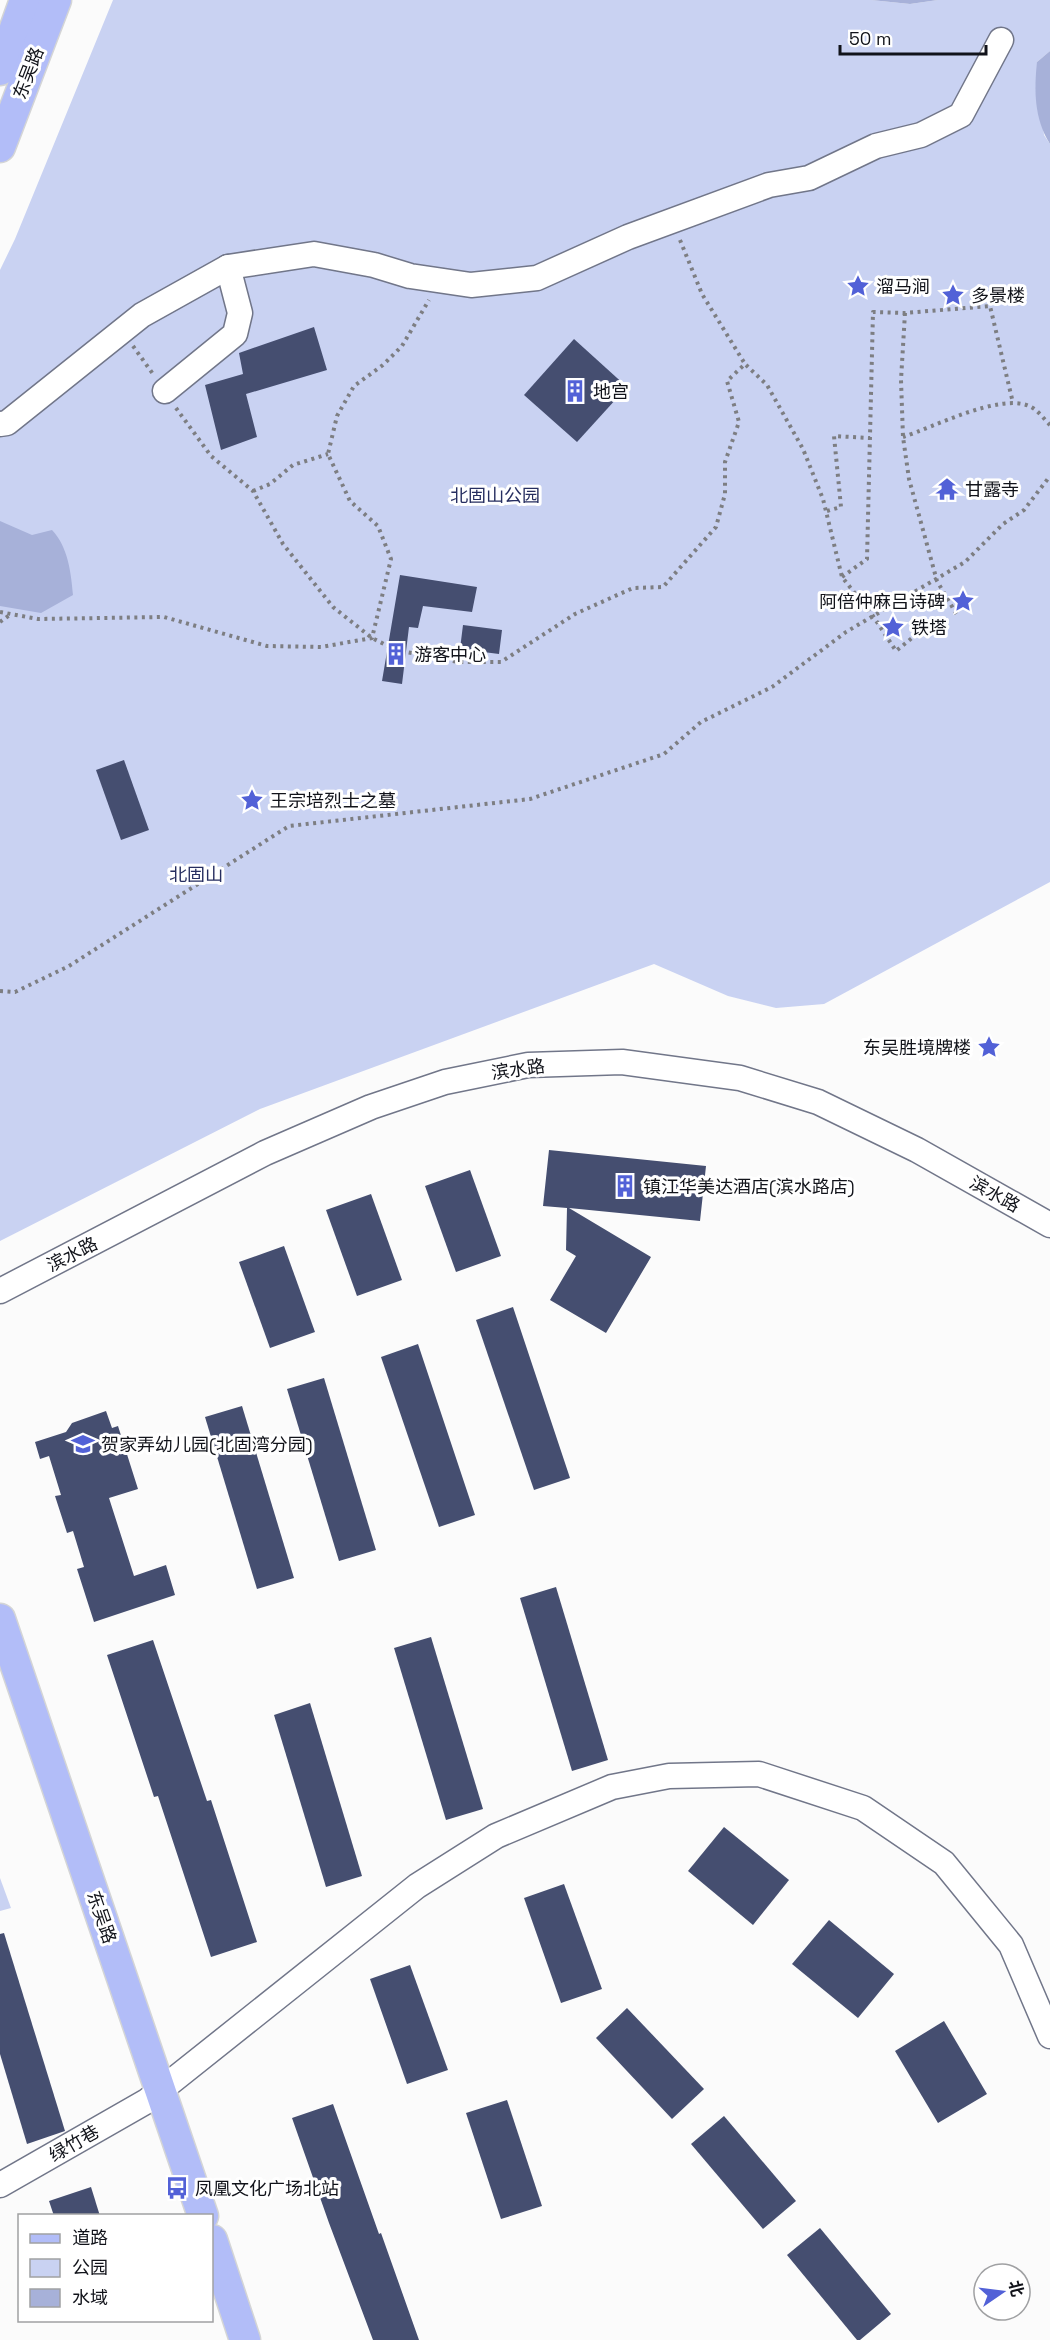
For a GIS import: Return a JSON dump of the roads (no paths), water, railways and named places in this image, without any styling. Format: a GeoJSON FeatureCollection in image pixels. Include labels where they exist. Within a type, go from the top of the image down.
{"type":"FeatureCollection","features":[{"type":"Feature","properties":{"kind":"main road","name":"东吴路"},"geometry":{"type":"LineString","coordinates":[[0,70],[25,0]]}},
{"type":"Feature","properties":{"kind":"main road","name":"东吴路"},"geometry":{"type":"LineString","coordinates":[[0,147],[56,0]]}},
{"type":"Feature","properties":{"kind":"main road","name":"东吴路"},"geometry":{"type":"LineString","coordinates":[[0,1619],[154,2096],[185,2214]]}},
{"type":"Feature","properties":{"kind":"main road","name":"东吴路"},"geometry":{"type":"LineString","coordinates":[[0,1666],[154,2096],[202,2214]]}},
{"type":"Feature","properties":{"kind":"main road"},"geometry":{"type":"LineString","coordinates":[[213,2243],[245,2340]]}},
{"type":"Feature","properties":{"kind":"main road"},"geometry":{"type":"LineString","coordinates":[[213,2292],[229,2340]]}},
{"type":"Feature","properties":{"kind":"street"},"geometry":{"type":"LineString","coordinates":[[0,424],[7,423],[142,315],[228,267],[314,254],[471,285],[537,278],[671,220],[769,185],[809,178],[876,146],[921,135],[961,115],[1001,39]]}},
{"type":"Feature","properties":{"kind":"street"},"geometry":{"type":"LineString","coordinates":[[165,391],[235,334],[240,313],[228,267]]}},
{"type":"Feature","properties":{"kind":"street","name":"滨水路"},"geometry":{"type":"LineString","coordinates":[[0,1291],[265,1153],[371,1107],[445,1082],[528,1065],[622,1062],[740,1078],[818,1102],[917,1150],[1050,1225]]}},
{"type":"Feature","properties":{"kind":"street","name":"绿竹巷"},"geometry":{"type":"LineString","coordinates":[[0,2185],[154,2096],[417,1886],[496,1836],[612,1787],[669,1776],[759,1774],[863,1808],[944,1863],[1011,1945],[1050,2036]]}},
{"type":"Feature","properties":{"kind":"water"},"geometry":{"type":"Polygon","coordinates":[[[871,0],[938,0],[910,4],[871,0]]]}},
{"type":"Feature","properties":{"kind":"water"},"geometry":{"type":"Polygon","coordinates":[[[1050,51],[1050,144],[1038,114],[1036,83],[1037,62],[1050,51]]]}},
{"type":"Feature","properties":{"kind":"water"},"geometry":{"type":"Polygon","coordinates":[[[0,521],[32,535],[52,530],[65,552],[70,569],[73,595],[41,613],[0,606],[0,521]]]}},
{"type":"Feature","properties":{"kind":"place","name":"溜马涧"},"geometry":{"type":"Point","coordinates":[858,286]}},
{"type":"Feature","properties":{"kind":"place","name":"多景楼"},"geometry":{"type":"Point","coordinates":[953,295]}},
{"type":"Feature","properties":{"kind":"place","name":"地宫"},"geometry":{"type":"Point","coordinates":[575,391]}},
{"type":"Feature","properties":{"kind":"place","name":"甘露寺"},"geometry":{"type":"Point","coordinates":[947,489]}},
{"type":"Feature","properties":{"kind":"place","name":"阿倍仲麻吕诗碑"},"geometry":{"type":"Point","coordinates":[963,601]}},
{"type":"Feature","properties":{"kind":"place","name":"铁塔"},"geometry":{"type":"Point","coordinates":[893,627]}},
{"type":"Feature","properties":{"kind":"place","name":"游客中心"},"geometry":{"type":"Point","coordinates":[396,654]}},
{"type":"Feature","properties":{"kind":"place","name":"王宗培烈士之墓"},"geometry":{"type":"Point","coordinates":[252,800]}},
{"type":"Feature","properties":{"kind":"place","name":"东吴胜境牌楼"},"geometry":{"type":"Point","coordinates":[989,1047]}},
{"type":"Feature","properties":{"kind":"place","name":"镇江华美达酒店(滨水路店)"},"geometry":{"type":"Point","coordinates":[625,1186]}},
{"type":"Feature","properties":{"kind":"place","name":"贺家弄幼儿园(北固湾分园)"},"geometry":{"type":"Point","coordinates":[83,1444]}},
{"type":"Feature","properties":{"kind":"place","name":"凤凰文化广场北站"},"geometry":{"type":"Point","coordinates":[177,2188]}},
{"type":"Feature","properties":{"kind":"park label","name":"北固山公园"},"geometry":{"type":"Point","coordinates":[495,495]}},
{"type":"Feature","properties":{"kind":"park label","name":"北固山"},"geometry":{"type":"Point","coordinates":[196,874]}}]}
